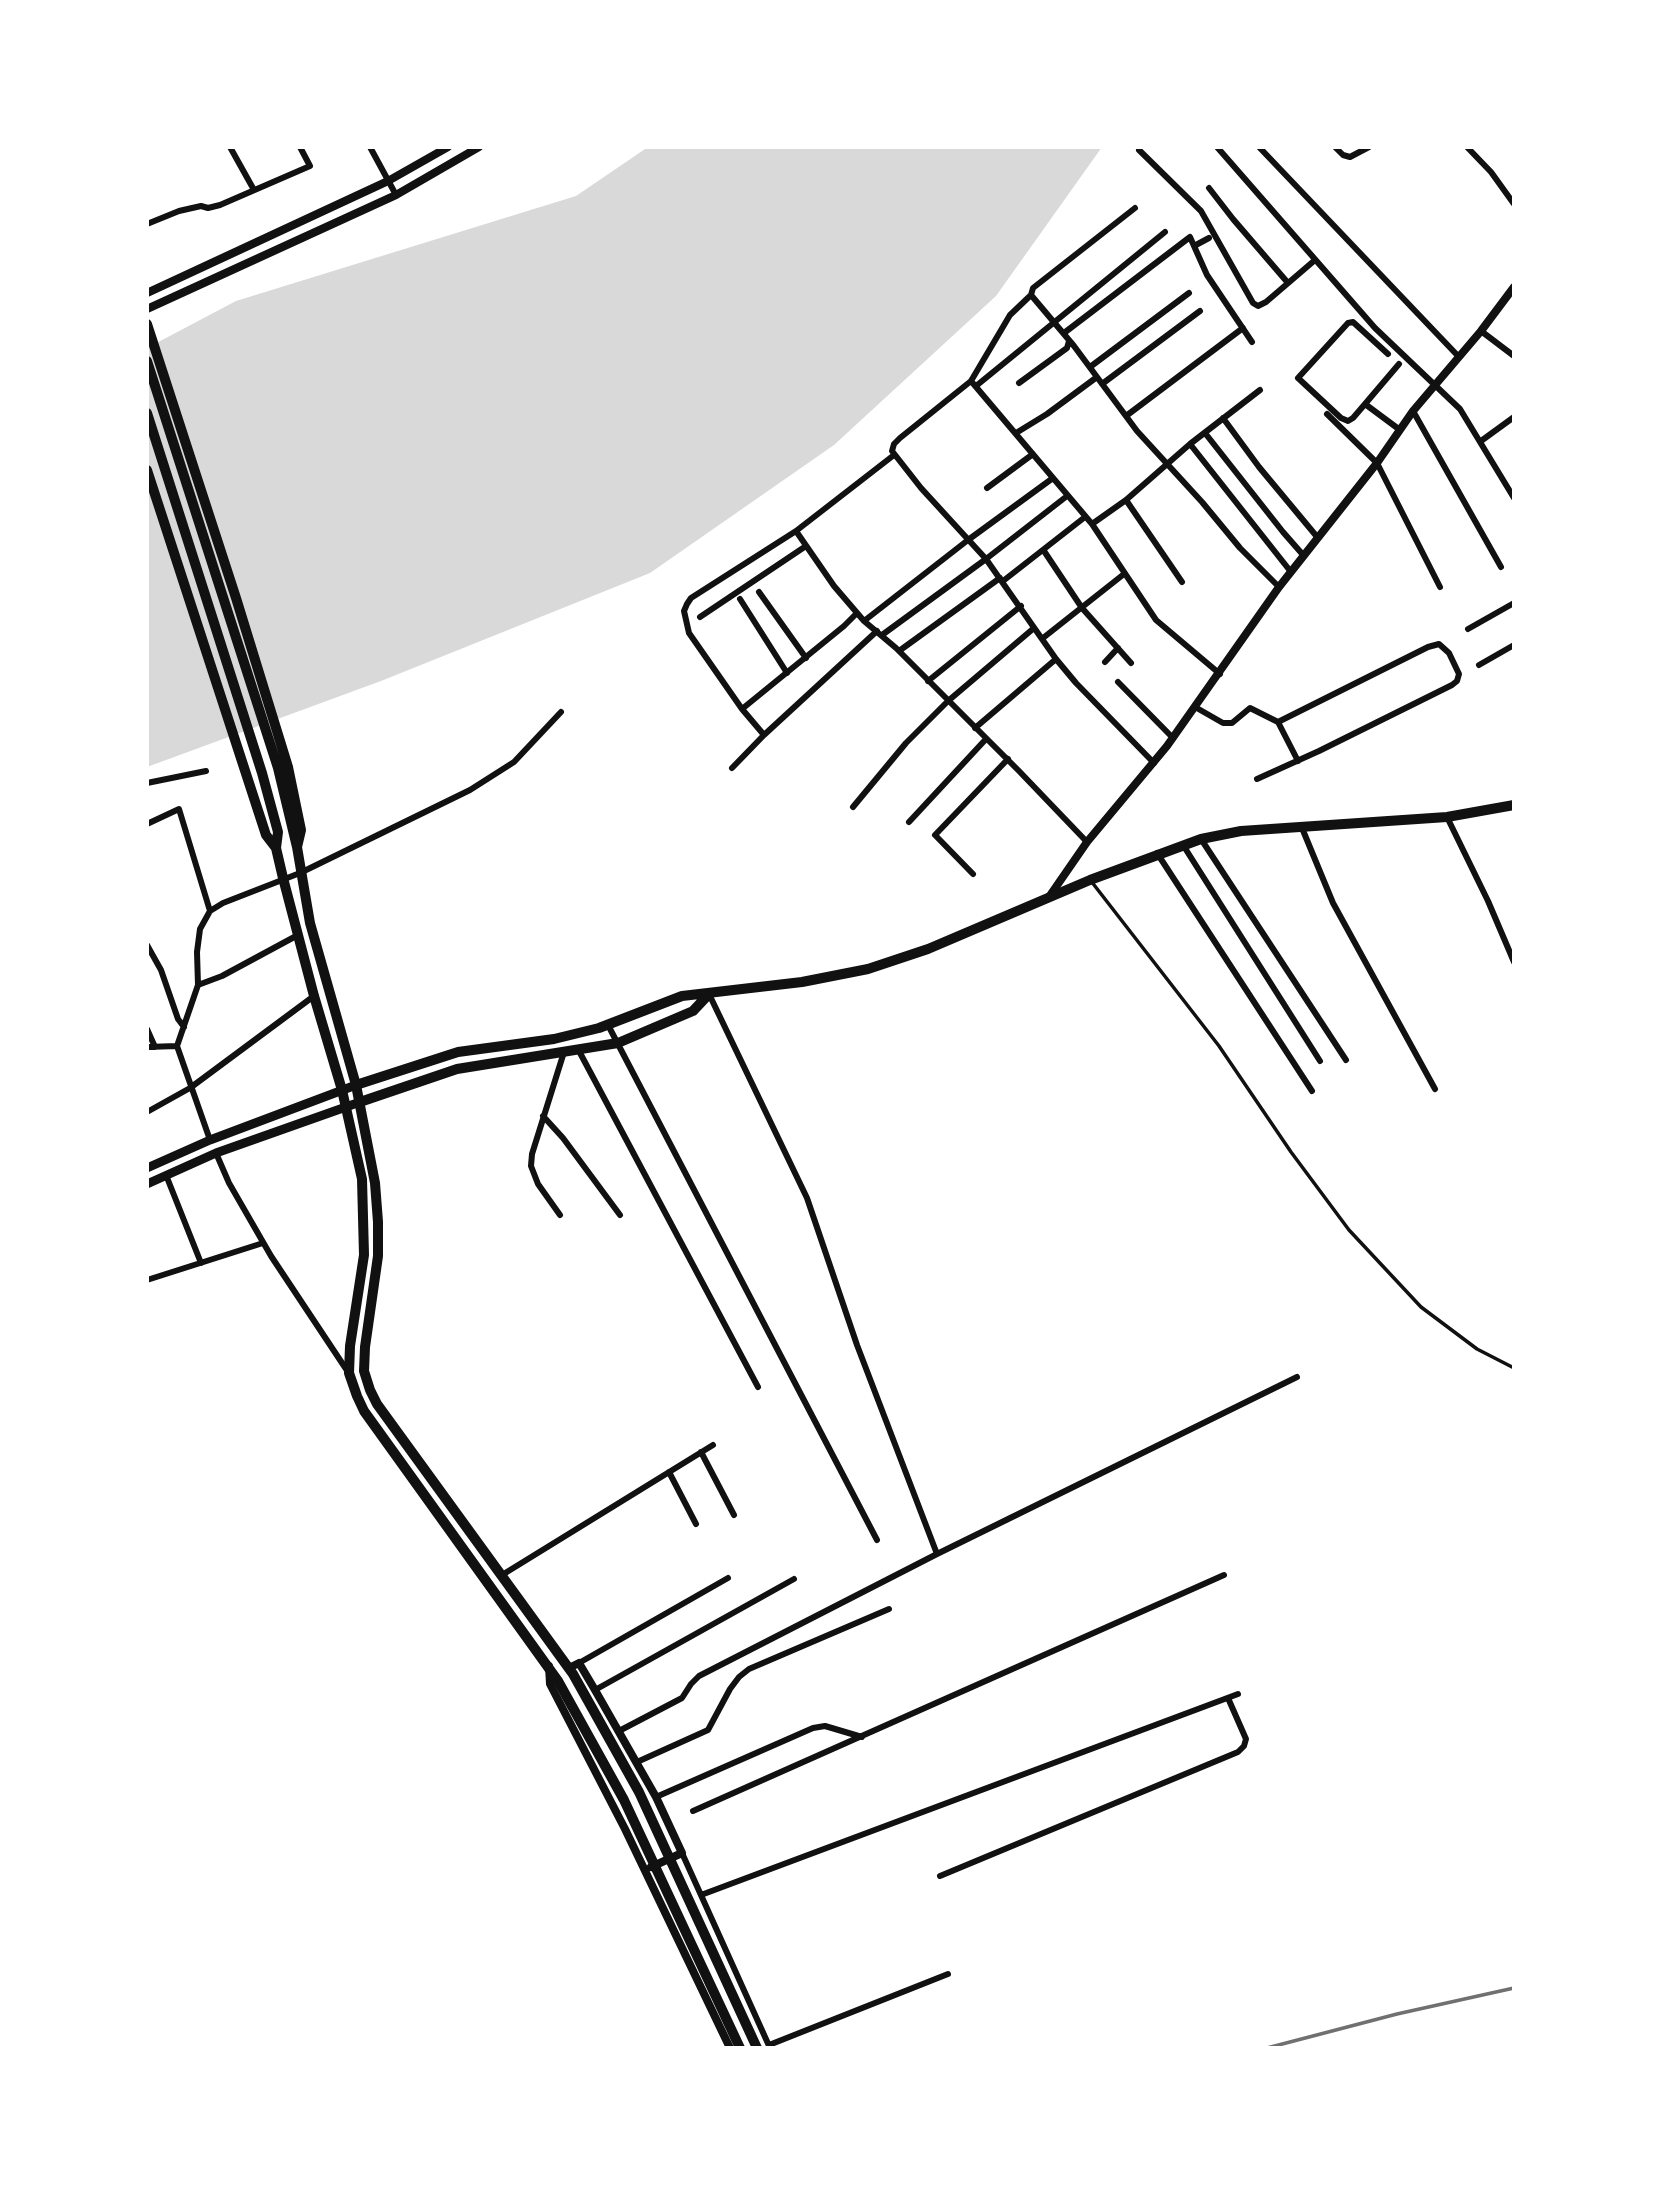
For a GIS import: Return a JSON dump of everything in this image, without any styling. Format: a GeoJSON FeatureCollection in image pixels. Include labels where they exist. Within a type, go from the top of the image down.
{"type":"FeatureCollection","features":[{"type":"Feature","properties":{"kind":"highway"},"geometry":{"type":"LineString","coordinates":[[147,324],[236,598],[283,767],[310,923],[360,1102],[375,1183],[378,1223],[378,1256],[364,1371],[377,1404],[559,1652],[574,1668],[639,1792],[757,2048]]}},
{"type":"Feature","properties":{"kind":"highway"},"geometry":{"type":"LineString","coordinates":[[147,361],[283,767]]}},
{"type":"Feature","properties":{"kind":"highway"},"geometry":{"type":"LineString","coordinates":[[147,413],[262,773],[278,832],[276,848],[283,878],[342,1090],[362,1179],[364,1255],[350,1346],[349,1373],[364,1411],[558,1681],[624,1800],[740,2048]]}},
{"type":"Feature","properties":{"kind":"highway"},"geometry":{"type":"LineString","coordinates":[[147,470],[266,835],[276,848]]}},
{"type":"Feature","properties":{"kind":"main road"},"geometry":{"type":"LineString","coordinates":[[147,1168],[210,1140],[342,1090],[458,1052],[554,1039],[608,1025],[682,996],[802,982],[868,969],[928,949],[1157,853],[1201,839],[1241,831],[1447,817],[1514,805]]}},
{"type":"Feature","properties":{"kind":"main road"},"geometry":{"type":"LineString","coordinates":[[147,1184],[216,1153],[457,1069],[618,1043],[693,1011],[709,994]]}},
{"type":"Feature","properties":{"kind":"street"},"geometry":{"type":"LineString","coordinates":[[230,147],[254,190]]}},
{"type":"Feature","properties":{"kind":"street"},"geometry":{"type":"LineString","coordinates":[[147,224],[179,211],[220,205],[310,166],[300,147]]}},
{"type":"Feature","properties":{"kind":"street"},"geometry":{"type":"LineString","coordinates":[[370,147],[396,195]]}},
{"type":"Feature","properties":{"kind":"street"},"geometry":{"type":"LineString","coordinates":[[147,293],[388,181],[448,147]]}},
{"type":"Feature","properties":{"kind":"street"},"geometry":{"type":"LineString","coordinates":[[147,309],[396,195],[479,147]]}},
{"type":"Feature","properties":{"kind":"street"},"geometry":{"type":"LineString","coordinates":[[1217,147],[1375,328],[1460,409],[1514,498]]}},
{"type":"Feature","properties":{"kind":"street"},"geometry":{"type":"LineString","coordinates":[[1259,147],[1459,357]]}},
{"type":"Feature","properties":{"kind":"street"},"geometry":{"type":"LineString","coordinates":[[1335,147],[1350,158],[1369,147]]}},
{"type":"Feature","properties":{"kind":"street"},"geometry":{"type":"LineString","coordinates":[[1467,147],[1491,172],[1514,204]]}},
{"type":"Feature","properties":{"kind":"street"},"geometry":{"type":"LineString","coordinates":[[1139,150],[1201,211],[1253,303],[1261,305],[1315,260]]}},
{"type":"Feature","properties":{"kind":"street"},"geometry":{"type":"LineString","coordinates":[[1209,188],[1288,283]]}},
{"type":"Feature","properties":{"kind":"street"},"geometry":{"type":"LineString","coordinates":[[974,383],[1010,315],[1031,295],[1033,288],[1135,208]]}},
{"type":"Feature","properties":{"kind":"street"},"geometry":{"type":"LineString","coordinates":[[1154,763],[1056,659],[986,559],[894,455],[894,444],[1118,272],[1165,232]]}},
{"type":"Feature","properties":{"kind":"street"},"geometry":{"type":"LineString","coordinates":[[1064,333],[1191,237],[1207,275],[1252,342]]}},
{"type":"Feature","properties":{"kind":"street"},"geometry":{"type":"LineString","coordinates":[[1194,246],[1209,238]]}},
{"type":"Feature","properties":{"kind":"street"},"geometry":{"type":"LineString","coordinates":[[1118,272],[1128,286]]}},
{"type":"Feature","properties":{"kind":"street"},"geometry":{"type":"LineString","coordinates":[[1047,900],[1087,842],[1173,738],[1279,587],[1377,463],[1413,411],[1481,331],[1514,287]]}},
{"type":"Feature","properties":{"kind":"street"},"geometry":{"type":"LineString","coordinates":[[1090,367],[1189,293]]}},
{"type":"Feature","properties":{"kind":"street"},"geometry":{"type":"LineString","coordinates":[[1031,295],[1167,465],[1240,548],[1279,587]]}},
{"type":"Feature","properties":{"kind":"street"},"geometry":{"type":"LineString","coordinates":[[1102,384],[1200,311]]}},
{"type":"Feature","properties":{"kind":"street"},"geometry":{"type":"LineString","coordinates":[[1388,354],[1353,322],[1348,323],[1298,377],[1341,418],[1348,421],[1399,364]]}},
{"type":"Feature","properties":{"kind":"street"},"geometry":{"type":"LineString","coordinates":[[1126,416],[1243,328]]}},
{"type":"Feature","properties":{"kind":"street"},"geometry":{"type":"LineString","coordinates":[[1481,331],[1514,356]]}},
{"type":"Feature","properties":{"kind":"street"},"geometry":{"type":"LineString","coordinates":[[1019,383],[1067,348],[1069,341]]}},
{"type":"Feature","properties":{"kind":"street"},"geometry":{"type":"LineString","coordinates":[[1016,433],[1097,377]]}},
{"type":"Feature","properties":{"kind":"street"},"geometry":{"type":"LineString","coordinates":[[974,383],[1093,524],[1156,620],[1220,674]]}},
{"type":"Feature","properties":{"kind":"street"},"geometry":{"type":"LineString","coordinates":[[1093,524],[1260,390]]}},
{"type":"Feature","properties":{"kind":"street"},"geometry":{"type":"LineString","coordinates":[[1365,404],[1400,430]]}},
{"type":"Feature","properties":{"kind":"street"},"geometry":{"type":"LineString","coordinates":[[1413,411],[1501,567]]}},
{"type":"Feature","properties":{"kind":"street"},"geometry":{"type":"LineString","coordinates":[[1326,414],[1377,463],[1440,587]]}},
{"type":"Feature","properties":{"kind":"street"},"geometry":{"type":"LineString","coordinates":[[1481,441],[1514,417]]}},
{"type":"Feature","properties":{"kind":"street"},"geometry":{"type":"LineString","coordinates":[[1223,418],[1259,467],[1318,538]]}},
{"type":"Feature","properties":{"kind":"street"},"geometry":{"type":"LineString","coordinates":[[1205,433],[1304,556]]}},
{"type":"Feature","properties":{"kind":"street"},"geometry":{"type":"LineString","coordinates":[[1190,444],[1291,572]]}},
{"type":"Feature","properties":{"kind":"street"},"geometry":{"type":"LineString","coordinates":[[987,488],[1033,454]]}},
{"type":"Feature","properties":{"kind":"street"},"geometry":{"type":"LineString","coordinates":[[764,735],[742,709],[689,633],[684,611],[691,598],[796,530],[894,455]]}},
{"type":"Feature","properties":{"kind":"street"},"geometry":{"type":"LineString","coordinates":[[864,621],[1053,478]]}},
{"type":"Feature","properties":{"kind":"street"},"geometry":{"type":"LineString","coordinates":[[732,768],[764,735],[879,633],[986,559],[1067,496]]}},
{"type":"Feature","properties":{"kind":"street"},"geometry":{"type":"LineString","coordinates":[[1126,500],[1182,582]]}},
{"type":"Feature","properties":{"kind":"street"},"geometry":{"type":"LineString","coordinates":[[899,652],[1044,551],[1085,517]]}},
{"type":"Feature","properties":{"kind":"street"},"geometry":{"type":"LineString","coordinates":[[796,530],[834,586],[864,621],[1008,760],[1087,842]]}},
{"type":"Feature","properties":{"kind":"street"},"geometry":{"type":"LineString","coordinates":[[700,617],[806,546]]}},
{"type":"Feature","properties":{"kind":"street"},"geometry":{"type":"LineString","coordinates":[[1044,551],[1082,608],[1131,663]]}},
{"type":"Feature","properties":{"kind":"street"},"geometry":{"type":"LineString","coordinates":[[1043,638],[1124,574]]}},
{"type":"Feature","properties":{"kind":"street"},"geometry":{"type":"LineString","coordinates":[[759,592],[806,658]]}},
{"type":"Feature","properties":{"kind":"street"},"geometry":{"type":"LineString","coordinates":[[740,600],[787,673]]}},
{"type":"Feature","properties":{"kind":"street"},"geometry":{"type":"LineString","coordinates":[[1468,629],[1514,603]]}},
{"type":"Feature","properties":{"kind":"street"},"geometry":{"type":"LineString","coordinates":[[928,681],[1021,606]]}},
{"type":"Feature","properties":{"kind":"street"},"geometry":{"type":"LineString","coordinates":[[742,709],[858,613]]}},
{"type":"Feature","properties":{"kind":"street"},"geometry":{"type":"LineString","coordinates":[[853,807],[906,743],[948,701],[1034,628]]}},
{"type":"Feature","properties":{"kind":"street"},"geometry":{"type":"LineString","coordinates":[[1257,779],[1452,685],[1459,674],[1449,653],[1438,644],[1278,722]]}},
{"type":"Feature","properties":{"kind":"street"},"geometry":{"type":"LineString","coordinates":[[1479,665],[1514,645]]}},
{"type":"Feature","properties":{"kind":"street"},"geometry":{"type":"LineString","coordinates":[[1105,662],[1118,648]]}},
{"type":"Feature","properties":{"kind":"street"},"geometry":{"type":"LineString","coordinates":[[975,728],[1056,659]]}},
{"type":"Feature","properties":{"kind":"street"},"geometry":{"type":"LineString","coordinates":[[1118,682],[1173,738]]}},
{"type":"Feature","properties":{"kind":"street"},"geometry":{"type":"LineString","coordinates":[[1195,707],[1223,723],[1233,723],[1250,708],[1278,722],[1298,761]]}},
{"type":"Feature","properties":{"kind":"street"},"geometry":{"type":"LineString","coordinates":[[210,1140],[177,1046],[198,985],[197,952],[200,929],[210,911],[223,903],[300,873],[470,790],[514,762],[561,712]]}},
{"type":"Feature","properties":{"kind":"street"},"geometry":{"type":"LineString","coordinates":[[909,821],[986,739]]}},
{"type":"Feature","properties":{"kind":"street"},"geometry":{"type":"LineString","coordinates":[[973,874],[935,835],[1008,760]]}},
{"type":"Feature","properties":{"kind":"street"},"geometry":{"type":"LineString","coordinates":[[147,783],[206,771]]}},
{"type":"Feature","properties":{"kind":"street"},"geometry":{"type":"LineString","coordinates":[[147,824],[179,809],[210,911]]}},
{"type":"Feature","properties":{"kind":"street"},"geometry":{"type":"LineString","coordinates":[[1447,817],[1514,962]]}},
{"type":"Feature","properties":{"kind":"street"},"geometry":{"type":"LineString","coordinates":[[1302,828],[1333,903],[1435,1089]]}},
{"type":"Feature","properties":{"kind":"street"},"geometry":{"type":"LineString","coordinates":[[1201,839],[1346,1060]]}},
{"type":"Feature","properties":{"kind":"street"},"geometry":{"type":"LineString","coordinates":[[1183,845],[1320,1061]]}},
{"type":"Feature","properties":{"kind":"street"},"geometry":{"type":"LineString","coordinates":[[1157,853],[1312,1091]]}},
{"type":"Feature","properties":{"kind":"street"},"geometry":{"type":"LineString","coordinates":[[198,985],[222,976],[298,935]]}},
{"type":"Feature","properties":{"kind":"street"},"geometry":{"type":"LineString","coordinates":[[147,945],[161,970],[178,1019],[184,1027]]}},
{"type":"Feature","properties":{"kind":"street"},"geometry":{"type":"LineString","coordinates":[[709,994],[807,1198],[857,1345],[937,1554]]}},
{"type":"Feature","properties":{"kind":"street"},"geometry":{"type":"LineString","coordinates":[[147,1112],[190,1088],[314,996]]}},
{"type":"Feature","properties":{"kind":"street"},"geometry":{"type":"LineString","coordinates":[[608,1025],[877,1540]]}},
{"type":"Feature","properties":{"kind":"street"},"geometry":{"type":"LineString","coordinates":[[147,1029],[155,1047]]}},
{"type":"Feature","properties":{"kind":"street"},"geometry":{"type":"LineString","coordinates":[[147,1047],[177,1046]]}},
{"type":"Feature","properties":{"kind":"street"},"geometry":{"type":"LineString","coordinates":[[579,1051],[758,1387]]}},
{"type":"Feature","properties":{"kind":"street"},"geometry":{"type":"LineString","coordinates":[[559,1215],[538,1184],[531,1166],[532,1154],[564,1052]]}},
{"type":"Feature","properties":{"kind":"street"},"geometry":{"type":"LineString","coordinates":[[544,1116],[620,1215]]}},
{"type":"Feature","properties":{"kind":"street"},"geometry":{"type":"LineString","coordinates":[[216,1153],[229,1183],[263,1242],[349,1373]]}},
{"type":"Feature","properties":{"kind":"street"},"geometry":{"type":"LineString","coordinates":[[166,1175],[201,1263]]}},
{"type":"Feature","properties":{"kind":"street"},"geometry":{"type":"LineString","coordinates":[[147,1280],[263,1242]]}},
{"type":"Feature","properties":{"kind":"street"},"geometry":{"type":"LineString","coordinates":[[619,1731],[682,1698],[699,1676],[937,1554],[1297,1377]]}},
{"type":"Feature","properties":{"kind":"street"},"geometry":{"type":"LineString","coordinates":[[502,1575],[713,1445]]}},
{"type":"Feature","properties":{"kind":"street"},"geometry":{"type":"LineString","coordinates":[[701,1452],[734,1515]]}},
{"type":"Feature","properties":{"kind":"street"},"geometry":{"type":"LineString","coordinates":[[669,1472],[696,1524]]}},
{"type":"Feature","properties":{"kind":"street"},"geometry":{"type":"LineString","coordinates":[[693,1811],[1224,1575]]}},
{"type":"Feature","properties":{"kind":"street"},"geometry":{"type":"LineString","coordinates":[[728,1577],[574,1668],[595,1690],[656,1797],[770,2047],[948,1974]]}},
{"type":"Feature","properties":{"kind":"street"},"geometry":{"type":"LineString","coordinates":[[595,1690],[794,1580]]}},
{"type":"Feature","properties":{"kind":"street"},"geometry":{"type":"LineString","coordinates":[[637,1762],[708,1730],[738,1677],[749,1669],[889,1609]]}},
{"type":"Feature","properties":{"kind":"street"},"geometry":{"type":"LineString","coordinates":[[549,1666],[550,1684],[645,1870],[730,2048]]}},
{"type":"Feature","properties":{"kind":"street"},"geometry":{"type":"LineString","coordinates":[[701,1895],[1238,1694]]}},
{"type":"Feature","properties":{"kind":"street"},"geometry":{"type":"LineString","coordinates":[[940,1876],[1238,1752],[1246,1740],[1228,1698]]}},
{"type":"Feature","properties":{"kind":"street"},"geometry":{"type":"LineString","coordinates":[[656,1797],[814,1728],[825,1726],[862,1737]]}},
{"type":"Feature","properties":{"kind":"street"},"geometry":{"type":"LineString","coordinates":[[645,1870],[682,1853]]}},
{"type":"Feature","properties":{"kind":"lane"},"geometry":{"type":"LineString","coordinates":[[1090,880],[1219,1046],[1291,1152],[1349,1230],[1421,1307],[1477,1349],[1514,1368]]}},
{"type":"Feature","properties":{"kind":"shaded area"},"geometry":{"type":"Polygon","coordinates":[[[648,147],[1102,147],[996,296],[834,445],[650,573],[381,681],[147,767],[147,348],[236,301],[576,196],[648,147]]]}},
{"type":"Feature","properties":{"kind":"railway"},"geometry":{"type":"LineString","coordinates":[[1267,2048],[1397,2014],[1514,1988]]}}]}
